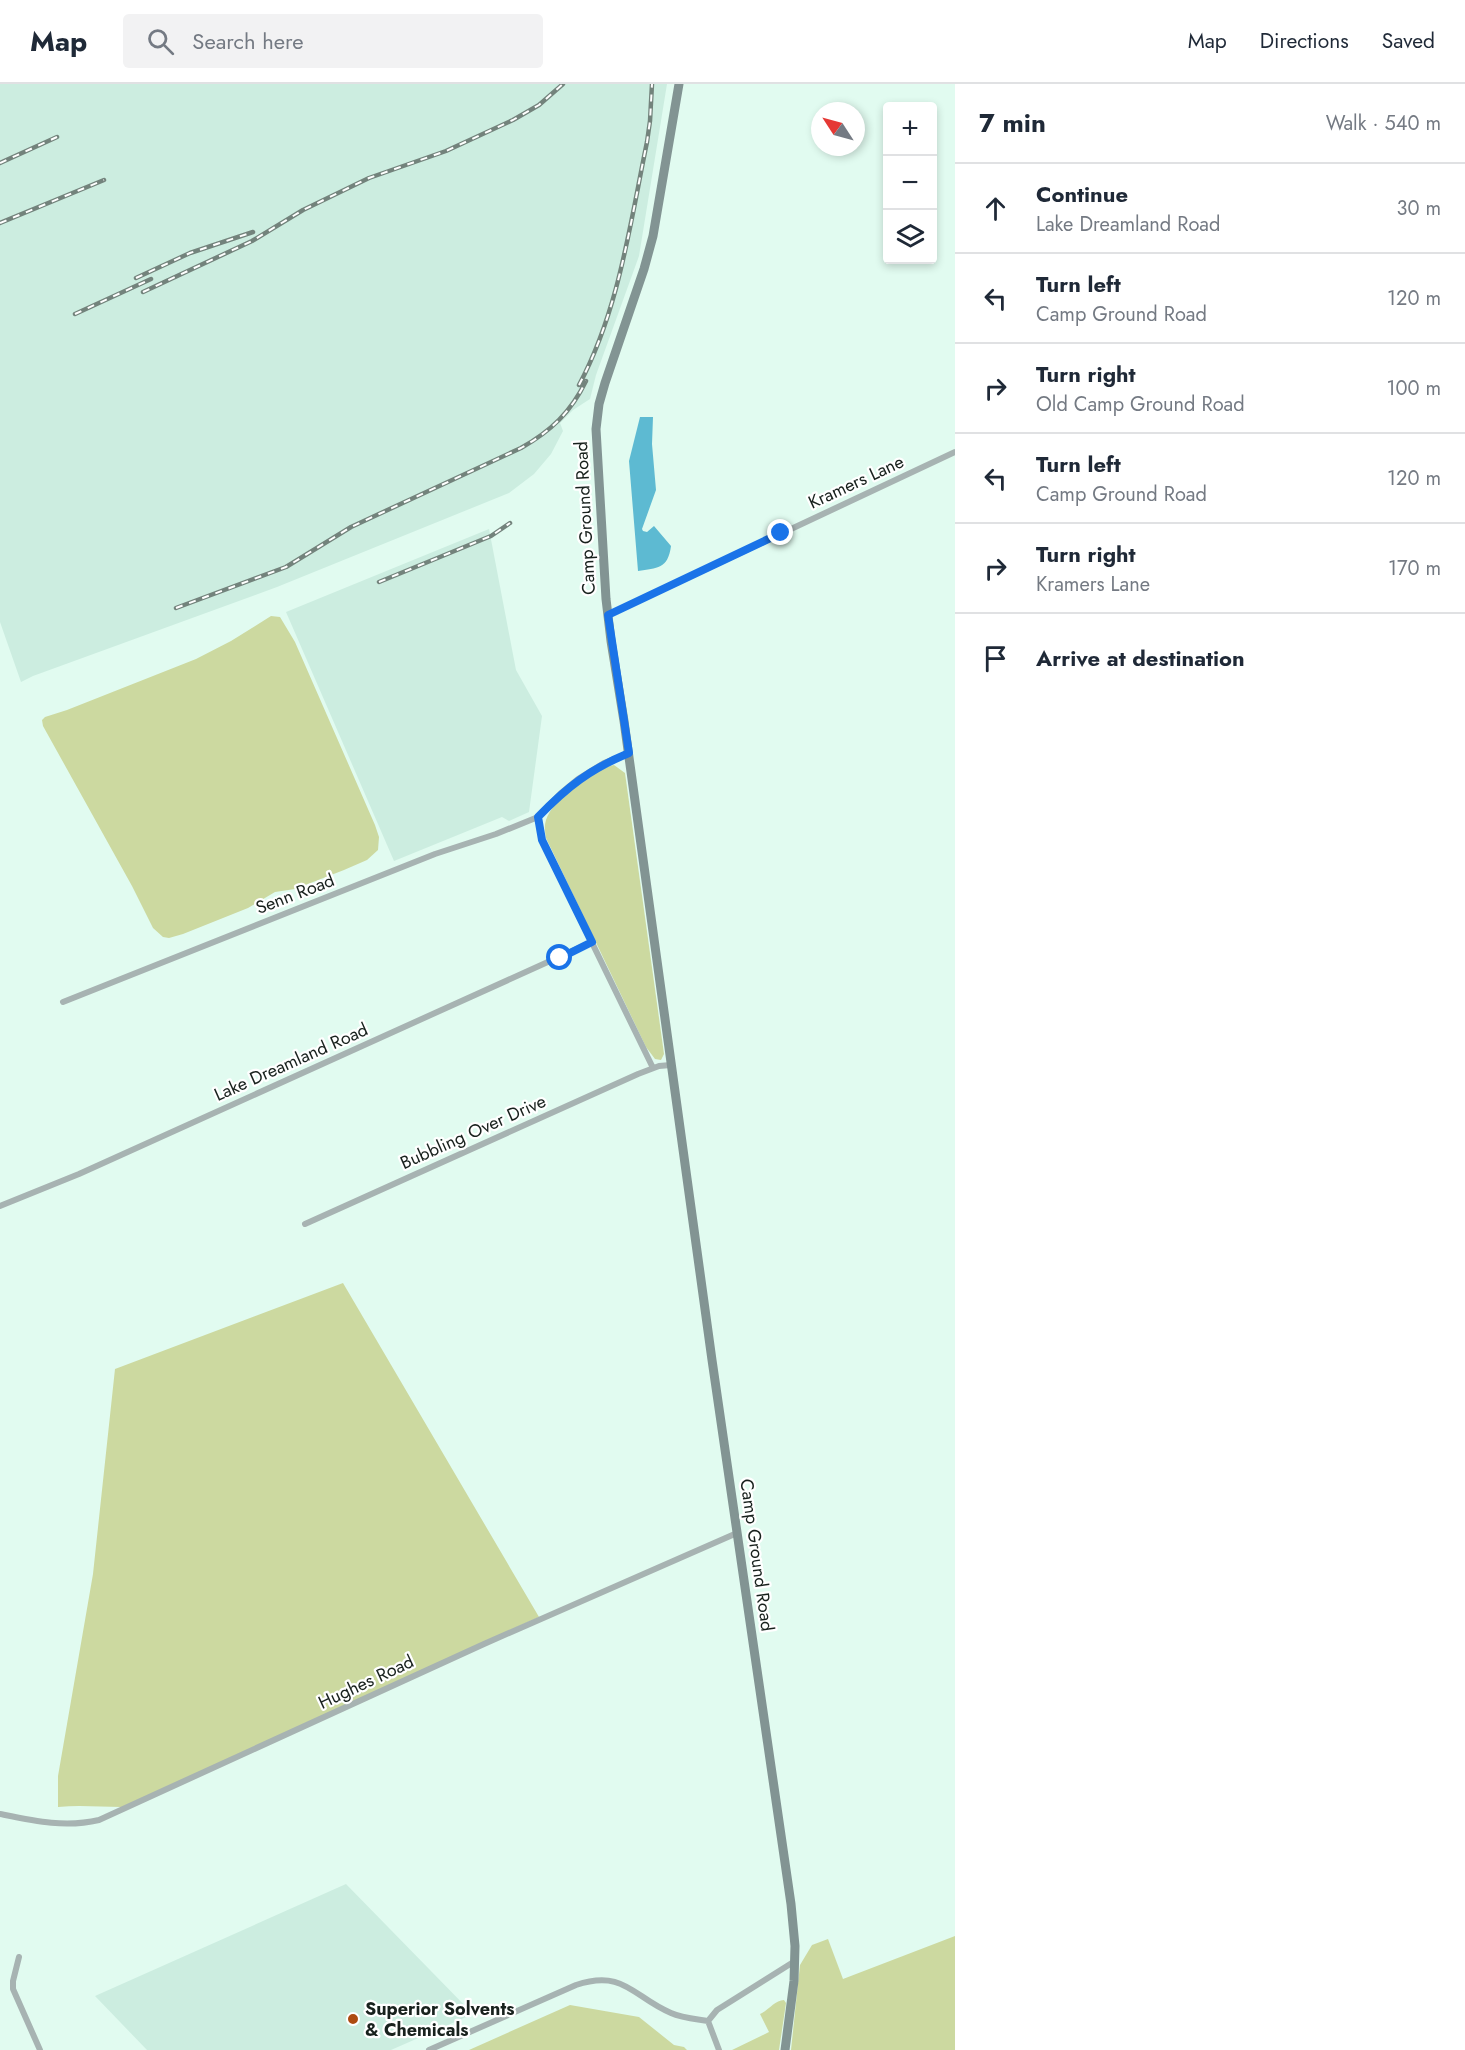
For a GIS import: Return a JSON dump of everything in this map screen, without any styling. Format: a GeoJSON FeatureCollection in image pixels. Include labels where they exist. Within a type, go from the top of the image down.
{"type":"FeatureCollection","features":[{"type":"Feature","properties":{"kind":"street","name":"Camp Ground Road"},"geometry":{"type":"LineString","coordinates":[[679,84],[648,255],[599,404],[596,443],[608,615],[791,1904],[795,1981],[785,2050]]}},
{"type":"Feature","properties":{"kind":"street","name":"Kramers Lane"},"geometry":{"type":"LineString","coordinates":[[608,615],[955,452]]}},
{"type":"Feature","properties":{"kind":"street"},"geometry":{"type":"LineString","coordinates":[[629,753],[604,763],[578,779],[538,817],[542,840],[653,1068],[671,1065]]}},
{"type":"Feature","properties":{"kind":"street","name":"Senn Road"},"geometry":{"type":"LineString","coordinates":[[63,1002],[435,854],[496,834],[538,817]]}},
{"type":"Feature","properties":{"kind":"street","name":"Lake Dreamland Road"},"geometry":{"type":"LineString","coordinates":[[0,1206],[79,1174],[592,942]]}},
{"type":"Feature","properties":{"kind":"street","name":"Bubbling Over Drive"},"geometry":{"type":"LineString","coordinates":[[305,1224],[653,1068]]}},
{"type":"Feature","properties":{"kind":"street","name":"Hughes Road"},"geometry":{"type":"LineString","coordinates":[[0,1814],[62,1825],[99,1820],[484,1644],[737,1533]]}},
{"type":"Feature","properties":{"kind":"street"},"geometry":{"type":"LineString","coordinates":[[19,1957],[13,1989],[40,2050]]}},
{"type":"Feature","properties":{"kind":"street"},"geometry":{"type":"LineString","coordinates":[[708,2021],[717,2010],[795,1961]]}},
{"type":"Feature","properties":{"kind":"street"},"geometry":{"type":"LineString","coordinates":[[429,2050],[576,1985],[592,1981],[619,1983],[634,1989],[671,2013],[708,2021]]}},
{"type":"Feature","properties":{"kind":"street"},"geometry":{"type":"LineString","coordinates":[[708,2021],[719,2050]]}},
{"type":"Feature","properties":{"kind":"shaded area"},"geometry":{"type":"Polygon","coordinates":[[[0,84],[667,84],[639,256],[596,375],[590,399],[573,410],[560,423],[563,431],[551,454],[534,474],[509,493],[277,587],[21,682],[0,622],[0,84]]]}},
{"type":"Feature","properties":{"kind":"shaded area"},"geometry":{"type":"Polygon","coordinates":[[[489,529],[516,670],[542,716],[529,812],[509,821],[502,817],[394,861],[286,612],[489,529]]]}},
{"type":"Feature","properties":{"kind":"shaded area"},"geometry":{"type":"Polygon","coordinates":[[[346,1884],[473,2014],[391,2050],[147,2050],[95,1996],[346,1884]]]}},
{"type":"Feature","properties":{"kind":"green space"},"geometry":{"type":"Polygon","coordinates":[[[271,616],[280,617],[295,642],[375,825],[379,837],[378,850],[367,860],[344,870],[295,889],[275,892],[248,908],[183,934],[169,938],[163,937],[153,928],[43,726],[42,720],[196,659],[271,616]]]}},
{"type":"Feature","properties":{"kind":"green space"},"geometry":{"type":"Polygon","coordinates":[[[614,765],[625,773],[664,1054],[661,1060],[655,1059],[646,1047],[546,838],[546,820],[556,804],[585,779],[614,765]]]}},
{"type":"Feature","properties":{"kind":"green space"},"geometry":{"type":"Polygon","coordinates":[[[343,1283],[539,1617],[122,1807],[58,1807],[58,1776],[93,1574],[115,1369],[343,1283]]]}},
{"type":"Feature","properties":{"kind":"green space"},"geometry":{"type":"Polygon","coordinates":[[[955,1936],[955,2050],[791,2050],[800,1965],[812,1945],[828,1939],[843,1979],[955,1936]]]}},
{"type":"Feature","properties":{"kind":"green space"},"geometry":{"type":"Polygon","coordinates":[[[784,2000],[786,2003],[779,2050],[732,2050],[769,2032],[760,2014],[784,2000]]]}},
{"type":"Feature","properties":{"kind":"green space"},"geometry":{"type":"Polygon","coordinates":[[[570,2005],[639,2017],[674,2045],[687,2050],[469,2050],[570,2005]]]}},
{"type":"Feature","properties":{"kind":"water"},"geometry":{"type":"Polygon","coordinates":[[[640,417],[653,417],[652,444],[656,490],[642,529],[647,532],[654,526],[671,546],[670,554],[664,563],[656,568],[638,571],[629,461],[640,417]]]}},
{"type":"Feature","properties":{"kind":"railway"},"geometry":{"type":"LineString","coordinates":[[143,292],[252,241],[303,210],[369,178],[446,151],[513,120],[539,105],[563,84]]}},
{"type":"Feature","properties":{"kind":"railway"},"geometry":{"type":"LineString","coordinates":[[579,385],[604,327],[622,266],[647,142],[652,84]]}},
{"type":"Feature","properties":{"kind":"railway"},"geometry":{"type":"LineString","coordinates":[[0,163],[57,137]]}},
{"type":"Feature","properties":{"kind":"railway"},"geometry":{"type":"LineString","coordinates":[[0,223],[104,180]]}},
{"type":"Feature","properties":{"kind":"railway"},"geometry":{"type":"LineString","coordinates":[[136,278],[190,253],[253,232]]}},
{"type":"Feature","properties":{"kind":"railway"},"geometry":{"type":"LineString","coordinates":[[75,314],[151,279]]}},
{"type":"Feature","properties":{"kind":"railway"},"geometry":{"type":"LineString","coordinates":[[176,608],[286,567],[351,527],[521,448],[542,435],[559,420],[574,402],[586,381]]}},
{"type":"Feature","properties":{"kind":"railway"},"geometry":{"type":"LineString","coordinates":[[379,582],[491,536],[510,523]]}},
{"type":"Feature","properties":{"kind":"place","name":"Superior Solvents & Chemicals"},"geometry":{"type":"Point","coordinates":[353,2019]}},
{"type":"Feature","properties":{"kind":"route"},"geometry":{"type":"LineString","coordinates":[[560,958],[592,942],[542,840],[538,817],[578,779],[596,767],[629,753],[608,615],[781,533]]}}]}
